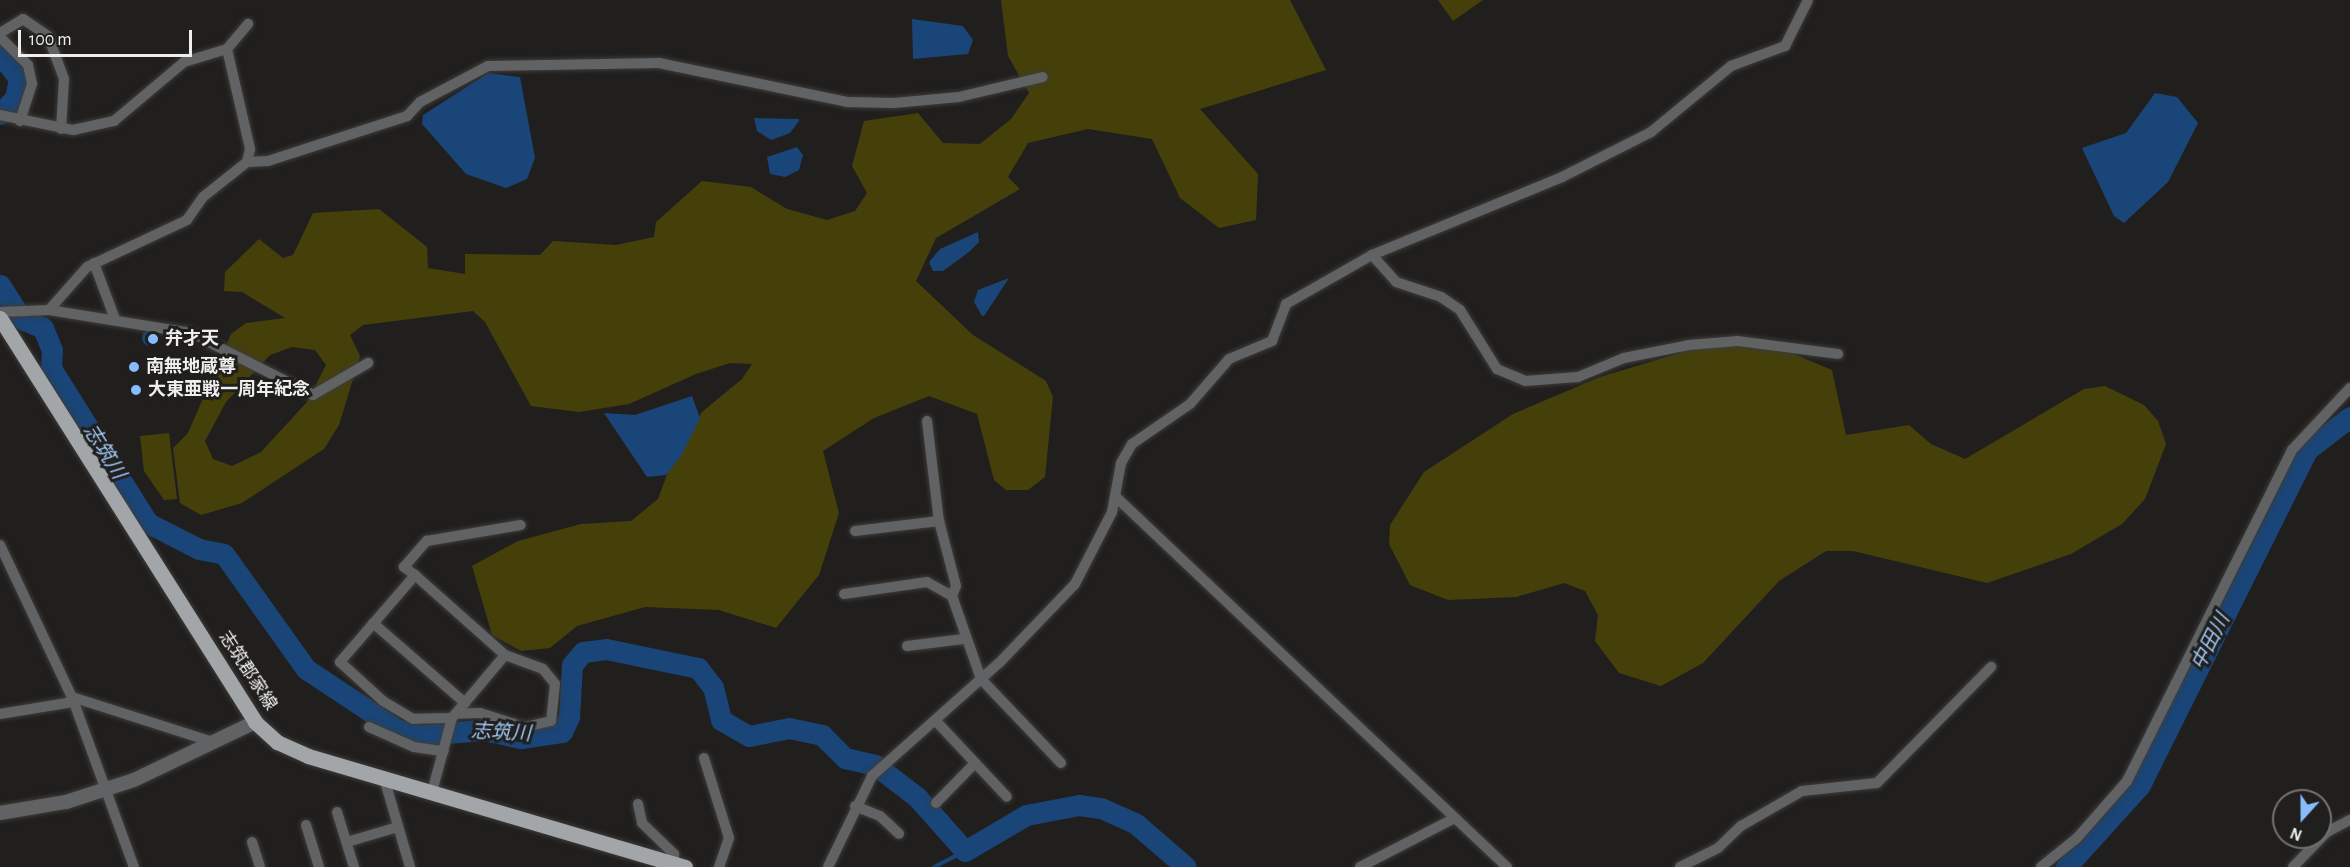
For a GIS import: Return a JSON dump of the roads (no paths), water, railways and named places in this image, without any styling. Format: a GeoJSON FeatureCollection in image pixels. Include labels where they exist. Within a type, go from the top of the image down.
{"type":"FeatureCollection","features":[{"type":"Feature","properties":{"kind":"main road","name":"志筑郡家線"},"geometry":{"type":"LineString","coordinates":[[2,313],[255,722],[288,748],[679,865]]}},
{"type":"Feature","properties":{"kind":"street"},"geometry":{"type":"LineString","coordinates":[[828,867],[855,806],[872,776],[885,762],[981,679],[1029,627],[1059,605],[1088,564],[1117,498],[1118,473],[1132,444],[1190,404],[1229,359],[1272,341],[1286,304],[1372,255],[1562,177],[1651,132],[1731,66],[1785,46],[1808,0]]}},
{"type":"Feature","properties":{"kind":"street"},"geometry":{"type":"LineString","coordinates":[[61,129],[64,79],[48,36],[23,19],[0,35],[28,65],[32,84],[10,118],[61,129],[114,121],[150,96],[184,62],[227,49],[248,24]]}},
{"type":"Feature","properties":{"kind":"street"},"geometry":{"type":"LineString","coordinates":[[227,49],[250,149],[247,162]]}},
{"type":"Feature","properties":{"kind":"street"},"geometry":{"type":"LineString","coordinates":[[49,310],[65,286],[94,263],[187,220],[203,197],[247,162],[268,161],[407,116],[420,102],[488,66],[659,63],[847,102],[894,103],[959,97],[1043,77]]}},
{"type":"Feature","properties":{"kind":"street"},"geometry":{"type":"LineString","coordinates":[[1372,255],[1396,282],[1441,297],[1460,310],[1497,369],[1525,381],[1578,377],[1624,358],[1689,345],[1738,341],[1838,354]]}},
{"type":"Feature","properties":{"kind":"street"},"geometry":{"type":"LineString","coordinates":[[94,263],[115,319]]}},
{"type":"Feature","properties":{"kind":"street"},"geometry":{"type":"LineString","coordinates":[[2,313],[27,308],[49,310],[115,319],[200,336],[313,395],[368,363]]}},
{"type":"Feature","properties":{"kind":"street"},"geometry":{"type":"LineString","coordinates":[[2041,867],[2077,838],[2127,781],[2292,450],[2350,388]]}},
{"type":"Feature","properties":{"kind":"street"},"geometry":{"type":"LineString","coordinates":[[927,421],[939,521],[956,586],[952,596],[964,639],[981,679],[1061,763]]}},
{"type":"Feature","properties":{"kind":"street"},"geometry":{"type":"LineString","coordinates":[[1117,498],[1507,867]]}},
{"type":"Feature","properties":{"kind":"street"},"geometry":{"type":"LineString","coordinates":[[855,531],[939,521]]}},
{"type":"Feature","properties":{"kind":"street"},"geometry":{"type":"LineString","coordinates":[[415,575],[340,662],[383,702],[413,719],[453,719],[480,713],[524,727],[554,717],[555,684],[549,673],[505,655],[415,575],[404,567],[427,541],[521,525]]}},
{"type":"Feature","properties":{"kind":"street"},"geometry":{"type":"LineString","coordinates":[[0,545],[72,700],[134,867]]}},
{"type":"Feature","properties":{"kind":"street"},"geometry":{"type":"LineString","coordinates":[[844,594],[927,582],[952,596]]}},
{"type":"Feature","properties":{"kind":"street"},"geometry":{"type":"LineString","coordinates":[[373,623],[465,703]]}},
{"type":"Feature","properties":{"kind":"street"},"geometry":{"type":"LineString","coordinates":[[907,646],[964,639]]}},
{"type":"Feature","properties":{"kind":"street"},"geometry":{"type":"LineString","coordinates":[[432,792],[453,719],[505,655]]}},
{"type":"Feature","properties":{"kind":"street"},"geometry":{"type":"LineString","coordinates":[[1680,867],[1719,848],[1741,826],[1802,791],[1877,783],[1992,667]]}},
{"type":"Feature","properties":{"kind":"street"},"geometry":{"type":"LineString","coordinates":[[0,714],[72,700],[213,742]]}},
{"type":"Feature","properties":{"kind":"street"},"geometry":{"type":"LineString","coordinates":[[935,720],[1007,797]]}},
{"type":"Feature","properties":{"kind":"street"},"geometry":{"type":"LineString","coordinates":[[0,813],[105,790],[255,722]]}},
{"type":"Feature","properties":{"kind":"street"},"geometry":{"type":"LineString","coordinates":[[369,727],[414,747],[445,746]]}},
{"type":"Feature","properties":{"kind":"street"},"geometry":{"type":"LineString","coordinates":[[704,758],[729,838],[719,867]]}},
{"type":"Feature","properties":{"kind":"street"},"geometry":{"type":"LineString","coordinates":[[936,803],[975,763]]}},
{"type":"Feature","properties":{"kind":"street"},"geometry":{"type":"LineString","coordinates":[[384,778],[410,867]]}},
{"type":"Feature","properties":{"kind":"street"},"geometry":{"type":"LineString","coordinates":[[638,804],[642,823],[674,854],[679,865]]}},
{"type":"Feature","properties":{"kind":"street"},"geometry":{"type":"LineString","coordinates":[[855,806],[880,816],[899,834]]}},
{"type":"Feature","properties":{"kind":"street"},"geometry":{"type":"LineString","coordinates":[[337,812],[354,867]]}},
{"type":"Feature","properties":{"kind":"street"},"geometry":{"type":"LineString","coordinates":[[1360,867],[1455,818]]}},
{"type":"Feature","properties":{"kind":"street"},"geometry":{"type":"LineString","coordinates":[[2293,867],[2327,832],[2350,820]]}},
{"type":"Feature","properties":{"kind":"street"},"geometry":{"type":"LineString","coordinates":[[306,825],[319,867]]}},
{"type":"Feature","properties":{"kind":"street"},"geometry":{"type":"LineString","coordinates":[[347,842],[398,827]]}},
{"type":"Feature","properties":{"kind":"street"},"geometry":{"type":"LineString","coordinates":[[252,842],[260,867]]}},
{"type":"Feature","properties":{"kind":"water"},"geometry":{"type":"Polygon","coordinates":[[[912,19],[963,26],[973,40],[968,54],[913,59],[912,19]]]}},
{"type":"Feature","properties":{"kind":"water"},"geometry":{"type":"Polygon","coordinates":[[[488,73],[520,77],[535,158],[527,179],[506,188],[466,174],[422,124],[423,115],[488,73]]]}},
{"type":"Feature","properties":{"kind":"water"},"geometry":{"type":"Polygon","coordinates":[[[2155,93],[2177,97],[2198,123],[2168,182],[2124,223],[2114,216],[2082,148],[2126,133],[2155,93]]]}},
{"type":"Feature","properties":{"kind":"water"},"geometry":{"type":"Polygon","coordinates":[[[754,118],[799,119],[799,121],[790,133],[771,140],[757,131],[754,118]]]}},
{"type":"Feature","properties":{"kind":"water"},"geometry":{"type":"Polygon","coordinates":[[[797,147],[803,155],[799,170],[785,177],[770,174],[767,157],[797,147]]]}},
{"type":"Feature","properties":{"kind":"water"},"geometry":{"type":"Polygon","coordinates":[[[978,232],[979,242],[969,252],[943,271],[933,271],[929,262],[940,249],[978,232]]]}},
{"type":"Feature","properties":{"kind":"water"},"geometry":{"type":"Polygon","coordinates":[[[1009,278],[982,316],[974,302],[978,290],[1009,278]]]}},
{"type":"Feature","properties":{"kind":"water"},"geometry":{"type":"Polygon","coordinates":[[[147,330],[153,330],[158,338],[156,344],[147,346],[142,341],[142,335],[147,330]]]}},
{"type":"Feature","properties":{"kind":"water"},"geometry":{"type":"Polygon","coordinates":[[[692,396],[700,418],[681,456],[666,475],[647,477],[604,413],[635,415],[692,396]]]}},
{"type":"Feature","properties":{"kind":"waterway","name":"志筑川"},"geometry":{"type":"LineString","coordinates":[[0,54],[19,78],[15,98],[0,114]]}},
{"type":"Feature","properties":{"kind":"waterway","name":"志筑川"},"geometry":{"type":"LineString","coordinates":[[0,285],[22,319],[43,328],[52,350],[51,368],[148,523],[199,549],[224,554],[306,669],[398,730],[423,735],[483,730],[521,738],[562,732],[569,717],[572,665],[583,652],[606,649],[698,668],[713,687],[721,720],[749,736],[789,728],[822,735],[845,758],[875,765],[917,797],[965,851],[1026,815],[1079,805],[1101,808],[1135,823],[1186,867]]}},
{"type":"Feature","properties":{"kind":"waterway","name":"中田川"},"geometry":{"type":"LineString","coordinates":[[2066,867],[2140,785],[2307,450],[2350,417]]}},
{"type":"Feature","properties":{"kind":"waterway"},"geometry":{"type":"LineString","coordinates":[[934,867],[965,851]]}},
{"type":"Feature","properties":{"kind":"place","name":"弁才天"},"geometry":{"type":"Point","coordinates":[153,339]}},
{"type":"Feature","properties":{"kind":"place","name":"南無地蔵尊"},"geometry":{"type":"Point","coordinates":[134,367]}},
{"type":"Feature","properties":{"kind":"place","name":"大東亜戦一周年紀念"},"geometry":{"type":"Point","coordinates":[136,390]}}]}
